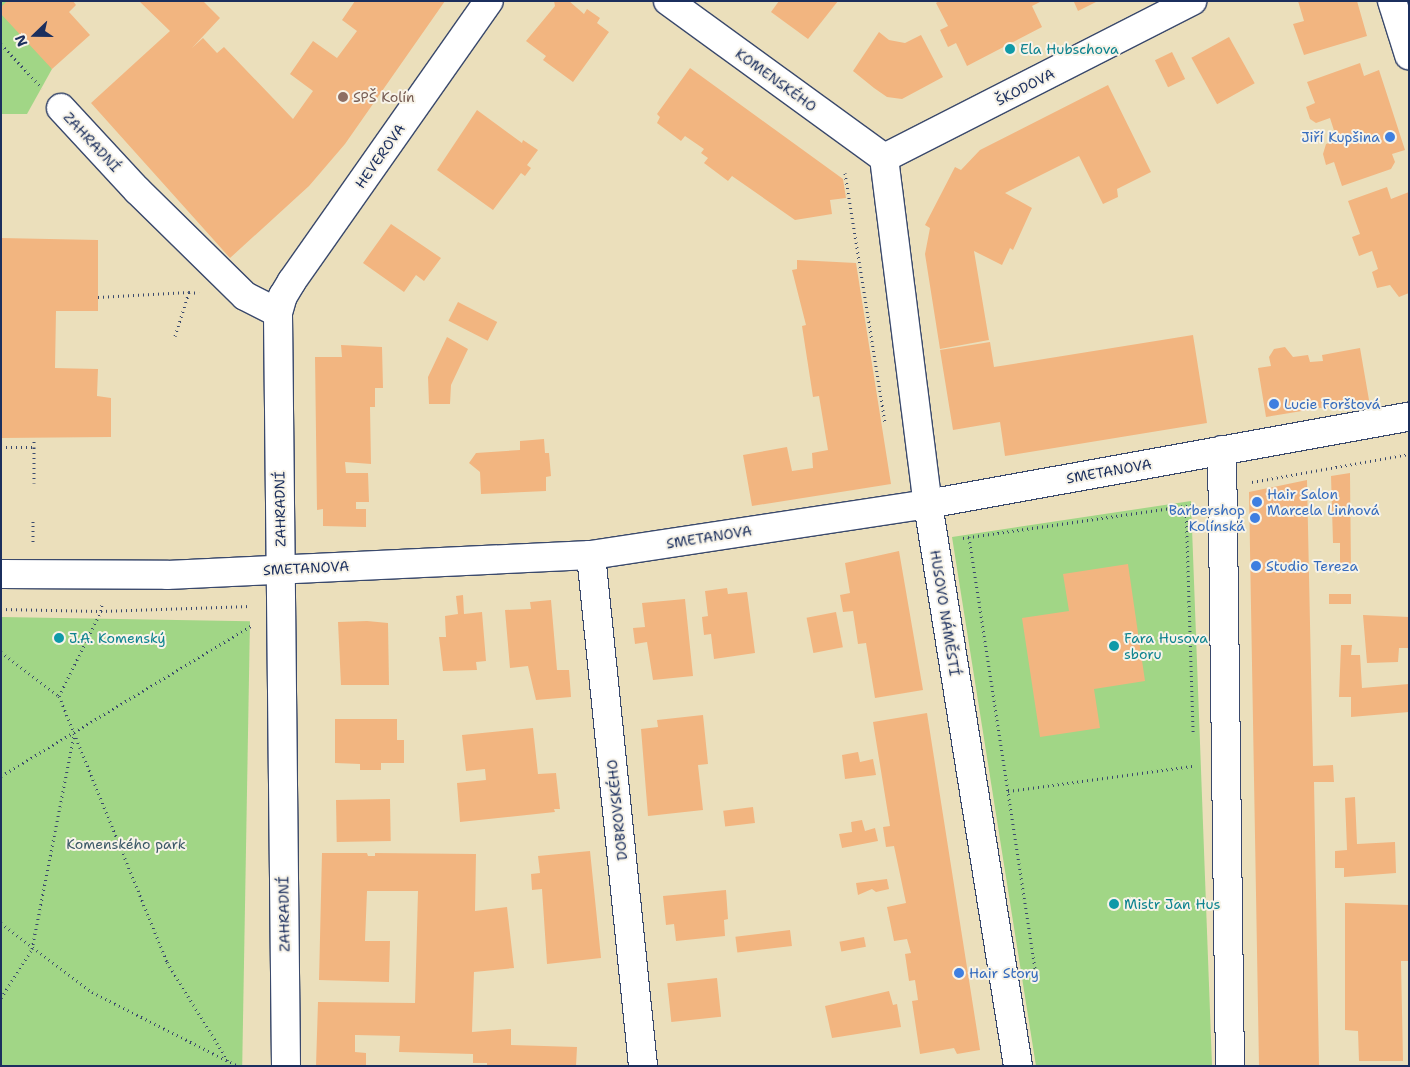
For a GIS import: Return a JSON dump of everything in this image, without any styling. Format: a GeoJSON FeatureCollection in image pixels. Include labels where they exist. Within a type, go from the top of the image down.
{"type":"FeatureCollection","features":[{"type":"Feature","properties":{"kind":"street","name":"HEVEROVA"},"geometry":{"type":"LineString","coordinates":[[278,313],[283,296],[292,281],[489,1]]}},
{"type":"Feature","properties":{"kind":"street","name":"KOMENSKÉHO"},"geometry":{"type":"LineString","coordinates":[[668,1],[884,158]]}},
{"type":"Feature","properties":{"kind":"street","name":"ŠKODOVA"},"geometry":{"type":"LineString","coordinates":[[884,158],[1192,1]]}},
{"type":"Feature","properties":{"kind":"street"},"geometry":{"type":"LineString","coordinates":[[1392,1],[1409,55]]}},
{"type":"Feature","properties":{"kind":"street","name":"ZAHRADNÍ"},"geometry":{"type":"LineString","coordinates":[[61,108],[136,190],[245,296],[278,313],[286,1066]]}},
{"type":"Feature","properties":{"kind":"street","name":"HUSOVO NÁMĚSTÍ"},"geometry":{"type":"LineString","coordinates":[[884,158],[928,504],[1018,1066]]}},
{"type":"Feature","properties":{"kind":"street","name":"SMETANOVA"},"geometry":{"type":"LineString","coordinates":[[1,574],[168,575],[591,555],[928,504],[1409,417]]}},
{"type":"Feature","properties":{"kind":"street"},"geometry":{"type":"LineString","coordinates":[[1222,450],[1230,1066]]}},
{"type":"Feature","properties":{"kind":"street","name":"DOBROVSKÉHO"},"geometry":{"type":"LineString","coordinates":[[591,555],[642,1066]]}},
{"type":"Feature","properties":{"kind":"path"},"geometry":{"type":"LineString","coordinates":[[1,44],[61,108]]}},
{"type":"Feature","properties":{"kind":"path"},"geometry":{"type":"LineString","coordinates":[[845,173],[886,428]]}},
{"type":"Feature","properties":{"kind":"path"},"geometry":{"type":"LineString","coordinates":[[98,297],[189,292]]}},
{"type":"Feature","properties":{"kind":"path"},"geometry":{"type":"LineString","coordinates":[[176,336],[179,324]]}},
{"type":"Feature","properties":{"kind":"path"},"geometry":{"type":"LineString","coordinates":[[34,438],[34,482]]}},
{"type":"Feature","properties":{"kind":"path"},"geometry":{"type":"LineString","coordinates":[[1,446],[34,447]]}},
{"type":"Feature","properties":{"kind":"path"},"geometry":{"type":"LineString","coordinates":[[934,542],[1240,498],[1240,484],[1409,454]]}},
{"type":"Feature","properties":{"kind":"path"},"geometry":{"type":"LineString","coordinates":[[33,521],[34,538]]}},
{"type":"Feature","properties":{"kind":"path"},"geometry":{"type":"LineString","coordinates":[[969,537],[1037,977]]}},
{"type":"Feature","properties":{"kind":"path"},"geometry":{"type":"LineString","coordinates":[[1,609],[101,611],[254,606]]}},
{"type":"Feature","properties":{"kind":"path"},"geometry":{"type":"LineString","coordinates":[[59,696],[101,611]]}},
{"type":"Feature","properties":{"kind":"path"},"geometry":{"type":"LineString","coordinates":[[1,776],[74,734],[254,623]]}},
{"type":"Feature","properties":{"kind":"path"},"geometry":{"type":"LineString","coordinates":[[1,652],[59,696],[166,962],[228,1061]]}},
{"type":"Feature","properties":{"kind":"path"},"geometry":{"type":"LineString","coordinates":[[1,998],[32,949],[74,734]]}},
{"type":"Feature","properties":{"kind":"path"},"geometry":{"type":"LineString","coordinates":[[1008,790],[1194,766]]}},
{"type":"Feature","properties":{"kind":"path"},"geometry":{"type":"LineString","coordinates":[[1,923],[32,949],[92,992],[238,1066]]}},
{"type":"Feature","properties":{"kind":"green space"},"geometry":{"type":"Polygon","coordinates":[[[1,1],[23,1],[52,69],[27,114],[1,114],[1,1]]]}},
{"type":"Feature","properties":{"kind":"green space"},"geometry":{"type":"Polygon","coordinates":[[[1191,501],[1212,1066],[1036,1066],[952,537],[1191,501]]]}},
{"type":"Feature","properties":{"kind":"green space","name":"Komenského park"},"geometry":{"type":"Polygon","coordinates":[[[1,617],[250,621],[242,1066],[1,1066],[1,617]]]}},
{"type":"Feature","properties":{"kind":"building"},"geometry":{"type":"Polygon","coordinates":[[[7,1],[73,1],[76,5],[69,12],[90,35],[52,69],[1,14],[1,7],[7,1]]]}},
{"type":"Feature","properties":{"kind":"building"},"geometry":{"type":"Polygon","coordinates":[[[139,1],[203,1],[220,18],[192,48],[203,38],[217,53],[224,47],[293,119],[313,91],[290,74],[313,41],[337,58],[357,31],[342,20],[355,1],[445,1],[345,144],[309,186],[230,258],[91,103],[170,31],[139,1]]]}},
{"type":"Feature","properties":{"kind":"building"},"geometry":{"type":"Polygon","coordinates":[[[554,1],[569,1],[584,14],[587,9],[600,18],[597,23],[609,32],[573,82],[543,60],[546,56],[526,41],[555,6],[554,1]]]}},
{"type":"Feature","properties":{"kind":"building"},"geometry":{"type":"Polygon","coordinates":[[[779,1],[838,1],[808,39],[771,12],[779,1]]]}},
{"type":"Feature","properties":{"kind":"building"},"geometry":{"type":"Polygon","coordinates":[[[939,1],[1042,1],[1032,6],[1042,27],[967,66],[956,43],[948,47],[940,30],[948,26],[936,3],[939,1]]]}},
{"type":"Feature","properties":{"kind":"building"},"geometry":{"type":"Polygon","coordinates":[[[1061,1],[1098,1],[1078,11],[1074,2],[1061,1]]]}},
{"type":"Feature","properties":{"kind":"building"},"geometry":{"type":"Polygon","coordinates":[[[1298,1],[1357,1],[1367,36],[1304,55],[1293,24],[1304,21],[1298,1]]]}},
{"type":"Feature","properties":{"kind":"building"},"geometry":{"type":"Polygon","coordinates":[[[879,32],[889,40],[905,43],[921,35],[943,77],[902,99],[887,97],[874,88],[853,71],[879,32]]]}},
{"type":"Feature","properties":{"kind":"building"},"geometry":{"type":"Polygon","coordinates":[[[1229,37],[1255,83],[1217,104],[1191,58],[1229,37]]]}},
{"type":"Feature","properties":{"kind":"building"},"geometry":{"type":"Polygon","coordinates":[[[1172,52],[1185,79],[1168,87],[1155,60],[1172,52]]]}},
{"type":"Feature","properties":{"kind":"building"},"geometry":{"type":"Polygon","coordinates":[[[1360,63],[1364,76],[1379,70],[1405,150],[1392,154],[1395,162],[1391,169],[1342,186],[1334,162],[1326,165],[1323,154],[1326,144],[1337,140],[1330,118],[1316,123],[1310,119],[1306,107],[1315,103],[1307,82],[1360,63]]]}},
{"type":"Feature","properties":{"kind":"building"},"geometry":{"type":"Polygon","coordinates":[[[690,68],[843,179],[846,198],[830,200],[832,214],[795,220],[732,176],[728,181],[704,163],[708,158],[701,153],[704,149],[685,136],[681,141],[657,123],[660,117],[657,114],[690,68]]]}},
{"type":"Feature","properties":{"kind":"building"},"geometry":{"type":"Polygon","coordinates":[[[1108,85],[1151,172],[1117,189],[1118,197],[1103,204],[1079,156],[1005,193],[1032,208],[1013,250],[1010,248],[1002,265],[974,251],[989,340],[940,349],[925,254],[930,228],[925,225],[955,167],[961,170],[980,150],[1108,85]]]}},
{"type":"Feature","properties":{"kind":"building"},"geometry":{"type":"Polygon","coordinates":[[[477,110],[522,143],[523,140],[538,150],[527,165],[531,168],[525,176],[521,173],[493,210],[437,170],[477,110]]]}},
{"type":"Feature","properties":{"kind":"building"},"geometry":{"type":"Polygon","coordinates":[[[1387,187],[1391,199],[1409,192],[1409,293],[1399,297],[1390,285],[1377,288],[1372,272],[1378,269],[1372,251],[1359,256],[1352,237],[1360,234],[1348,201],[1387,187]]]}},
{"type":"Feature","properties":{"kind":"building"},"geometry":{"type":"Polygon","coordinates":[[[391,224],[441,258],[424,281],[416,275],[404,292],[363,263],[391,224]]]}},
{"type":"Feature","properties":{"kind":"building"},"geometry":{"type":"Polygon","coordinates":[[[1,238],[98,240],[98,311],[56,311],[55,368],[98,369],[97,396],[111,398],[111,437],[1,438],[1,238]]]}},
{"type":"Feature","properties":{"kind":"building"},"geometry":{"type":"Polygon","coordinates":[[[797,260],[856,263],[891,484],[752,506],[743,455],[787,447],[792,471],[813,468],[812,453],[828,450],[819,396],[813,397],[802,326],[806,325],[792,270],[797,269],[797,260]]]}},
{"type":"Feature","properties":{"kind":"building"},"geometry":{"type":"Polygon","coordinates":[[[458,302],[497,322],[488,341],[448,321],[458,302]]]}},
{"type":"Feature","properties":{"kind":"building"},"geometry":{"type":"Polygon","coordinates":[[[1193,335],[1207,423],[1005,456],[1000,422],[953,430],[940,350],[990,342],[994,367],[1193,335]]]}},
{"type":"Feature","properties":{"kind":"building"},"geometry":{"type":"Polygon","coordinates":[[[447,337],[468,349],[451,385],[450,404],[429,404],[428,377],[447,337]]]}},
{"type":"Feature","properties":{"kind":"building"},"geometry":{"type":"Polygon","coordinates":[[[341,345],[382,347],[383,388],[375,388],[375,407],[370,407],[371,464],[345,462],[346,473],[368,473],[369,502],[356,502],[356,509],[366,509],[366,527],[323,526],[323,509],[317,510],[315,357],[342,357],[341,345]]]}},
{"type":"Feature","properties":{"kind":"building"},"geometry":{"type":"Polygon","coordinates":[[[1285,347],[1293,357],[1308,355],[1310,362],[1323,361],[1322,355],[1360,348],[1369,400],[1266,417],[1258,368],[1271,366],[1269,357],[1274,349],[1285,347]]]}},
{"type":"Feature","properties":{"kind":"building"},"geometry":{"type":"Polygon","coordinates":[[[544,439],[545,453],[549,453],[551,476],[546,477],[546,491],[481,494],[480,472],[469,463],[476,453],[520,450],[520,441],[544,439]]]}},
{"type":"Feature","properties":{"kind":"building"},"geometry":{"type":"Polygon","coordinates":[[[1350,473],[1351,572],[1340,572],[1340,543],[1333,543],[1331,476],[1350,473]]]}},
{"type":"Feature","properties":{"kind":"building"},"geometry":{"type":"Polygon","coordinates":[[[1307,480],[1313,766],[1333,765],[1334,782],[1314,782],[1319,1066],[1259,1066],[1249,492],[1307,480]]]}},
{"type":"Feature","properties":{"kind":"building"},"geometry":{"type":"Polygon","coordinates":[[[899,551],[923,690],[875,698],[866,643],[858,644],[853,611],[843,612],[840,595],[850,593],[845,563],[899,551]]]}},
{"type":"Feature","properties":{"kind":"building"},"geometry":{"type":"Polygon","coordinates":[[[1128,564],[1145,681],[1094,689],[1100,728],[1040,737],[1022,618],[1069,611],[1063,574],[1128,564]]]}},
{"type":"Feature","properties":{"kind":"building"},"geometry":{"type":"Polygon","coordinates":[[[727,588],[728,594],[747,592],[755,653],[714,659],[711,634],[704,635],[702,617],[708,616],[705,591],[727,588]]]}},
{"type":"Feature","properties":{"kind":"building"},"geometry":{"type":"Polygon","coordinates":[[[1329,594],[1351,594],[1351,604],[1329,604],[1329,594]]]}},
{"type":"Feature","properties":{"kind":"building"},"geometry":{"type":"Polygon","coordinates":[[[463,595],[464,614],[482,612],[486,661],[476,662],[477,670],[443,671],[439,637],[446,637],[445,616],[458,614],[456,596],[463,595]]]}},
{"type":"Feature","properties":{"kind":"building"},"geometry":{"type":"Polygon","coordinates":[[[685,599],[693,676],[653,680],[647,642],[635,644],[633,628],[645,627],[642,603],[685,599]]]}},
{"type":"Feature","properties":{"kind":"building"},"geometry":{"type":"Polygon","coordinates":[[[551,600],[557,670],[569,670],[571,697],[536,700],[528,666],[510,668],[505,610],[531,609],[530,602],[551,600]]]}},
{"type":"Feature","properties":{"kind":"building"},"geometry":{"type":"Polygon","coordinates":[[[836,612],[843,647],[813,653],[807,618],[836,612]]]}},
{"type":"Feature","properties":{"kind":"building"},"geometry":{"type":"Polygon","coordinates":[[[1363,615],[1409,617],[1409,648],[1399,648],[1398,662],[1367,663],[1363,615]]]}},
{"type":"Feature","properties":{"kind":"building"},"geometry":{"type":"Polygon","coordinates":[[[367,621],[388,623],[389,685],[341,685],[338,622],[367,621]]]}},
{"type":"Feature","properties":{"kind":"building"},"geometry":{"type":"Polygon","coordinates":[[[1341,645],[1352,645],[1351,655],[1360,655],[1362,688],[1409,684],[1409,712],[1351,717],[1351,697],[1339,697],[1341,645]]]}},
{"type":"Feature","properties":{"kind":"building"},"geometry":{"type":"Polygon","coordinates":[[[927,713],[980,1050],[957,1054],[954,1048],[920,1054],[912,1001],[918,1000],[915,980],[909,981],[905,954],[911,953],[907,939],[894,941],[887,907],[906,903],[894,846],[886,847],[883,827],[890,826],[873,722],[927,713]]]}},
{"type":"Feature","properties":{"kind":"building"},"geometry":{"type":"Polygon","coordinates":[[[703,715],[708,764],[698,765],[703,810],[648,816],[641,729],[658,727],[657,720],[703,715]]]}},
{"type":"Feature","properties":{"kind":"building"},"geometry":{"type":"Polygon","coordinates":[[[335,719],[397,719],[397,740],[404,740],[404,763],[381,763],[381,770],[360,770],[360,764],[335,763],[335,719]]]}},
{"type":"Feature","properties":{"kind":"building"},"geometry":{"type":"Polygon","coordinates":[[[533,728],[538,774],[556,773],[560,809],[554,809],[555,812],[460,822],[457,783],[486,780],[485,769],[466,771],[462,735],[533,728]]]}},
{"type":"Feature","properties":{"kind":"building"},"geometry":{"type":"Polygon","coordinates":[[[858,752],[860,762],[873,759],[876,775],[845,779],[842,755],[858,752]]]}},
{"type":"Feature","properties":{"kind":"building"},"geometry":{"type":"Polygon","coordinates":[[[1355,797],[1357,844],[1395,842],[1396,873],[1344,877],[1344,868],[1335,868],[1335,851],[1347,850],[1345,798],[1355,797]]]}},
{"type":"Feature","properties":{"kind":"building"},"geometry":{"type":"Polygon","coordinates":[[[390,799],[391,841],[337,842],[336,800],[390,799]]]}},
{"type":"Feature","properties":{"kind":"building"},"geometry":{"type":"Polygon","coordinates":[[[753,807],[755,823],[725,827],[723,811],[753,807]]]}},
{"type":"Feature","properties":{"kind":"building"},"geometry":{"type":"Polygon","coordinates":[[[862,820],[865,831],[875,828],[878,841],[842,848],[839,834],[852,832],[851,822],[862,820]]]}},
{"type":"Feature","properties":{"kind":"building"},"geometry":{"type":"Polygon","coordinates":[[[590,851],[601,958],[547,964],[542,889],[532,890],[531,874],[540,873],[538,856],[590,851]]]}},
{"type":"Feature","properties":{"kind":"building"},"geometry":{"type":"Polygon","coordinates":[[[322,853],[367,853],[368,856],[375,856],[375,853],[476,854],[475,911],[507,907],[514,968],[474,972],[472,1032],[511,1029],[511,1045],[577,1047],[576,1066],[487,1066],[487,1063],[473,1063],[473,1054],[399,1052],[400,1036],[355,1035],[355,1052],[366,1053],[366,1066],[316,1066],[318,1002],[415,1003],[418,891],[367,891],[365,941],[390,941],[389,982],[319,980],[322,853]]]}},
{"type":"Feature","properties":{"kind":"building"},"geometry":{"type":"Polygon","coordinates":[[[887,879],[889,889],[876,892],[872,889],[858,895],[856,883],[887,879]]]}},
{"type":"Feature","properties":{"kind":"building"},"geometry":{"type":"Polygon","coordinates":[[[726,890],[728,919],[724,920],[725,936],[676,941],[674,924],[666,925],[663,896],[726,890]]]}},
{"type":"Feature","properties":{"kind":"building"},"geometry":{"type":"Polygon","coordinates":[[[1345,903],[1409,905],[1409,961],[1401,961],[1403,1061],[1359,1061],[1358,1031],[1345,1030],[1345,903]]]}},
{"type":"Feature","properties":{"kind":"building"},"geometry":{"type":"Polygon","coordinates":[[[790,930],[792,946],[737,953],[735,937],[790,930]]]}},
{"type":"Feature","properties":{"kind":"building"},"geometry":{"type":"Polygon","coordinates":[[[864,937],[866,947],[841,952],[839,942],[864,937]]]}},
{"type":"Feature","properties":{"kind":"building"},"geometry":{"type":"Polygon","coordinates":[[[717,978],[721,1017],[671,1022],[667,983],[717,978]]]}},
{"type":"Feature","properties":{"kind":"building"},"geometry":{"type":"Polygon","coordinates":[[[889,991],[893,1005],[897,1004],[901,1027],[832,1038],[825,1006],[889,991]]]}},
{"type":"Feature","properties":{"kind":"place","name":"Ela Hubschova"},"geometry":{"type":"Point","coordinates":[1010,49]}},
{"type":"Feature","properties":{"kind":"place","name":"SPŠ Kolín"},"geometry":{"type":"Point","coordinates":[343,97]}},
{"type":"Feature","properties":{"kind":"place","name":"Jiří Kupšina"},"geometry":{"type":"Point","coordinates":[1390,137]}},
{"type":"Feature","properties":{"kind":"place","name":"Lucie Forštová"},"geometry":{"type":"Point","coordinates":[1274,404]}},
{"type":"Feature","properties":{"kind":"place","name":"Hair Salon Marcela Linhová"},"geometry":{"type":"Point","coordinates":[1257,502]}},
{"type":"Feature","properties":{"kind":"place","name":"Barbershop Kolínská"},"geometry":{"type":"Point","coordinates":[1255,518]}},
{"type":"Feature","properties":{"kind":"place","name":"Studio Tereza"},"geometry":{"type":"Point","coordinates":[1256,566]}},
{"type":"Feature","properties":{"kind":"place","name":"J.A. Komenský"},"geometry":{"type":"Point","coordinates":[59,638]}},
{"type":"Feature","properties":{"kind":"place","name":"Fara Husova sboru"},"geometry":{"type":"Point","coordinates":[1114,646]}},
{"type":"Feature","properties":{"kind":"place","name":"Mistr Jan Hus"},"geometry":{"type":"Point","coordinates":[1114,904]}},
{"type":"Feature","properties":{"kind":"place","name":"Hair Story"},"geometry":{"type":"Point","coordinates":[959,973]}}]}
